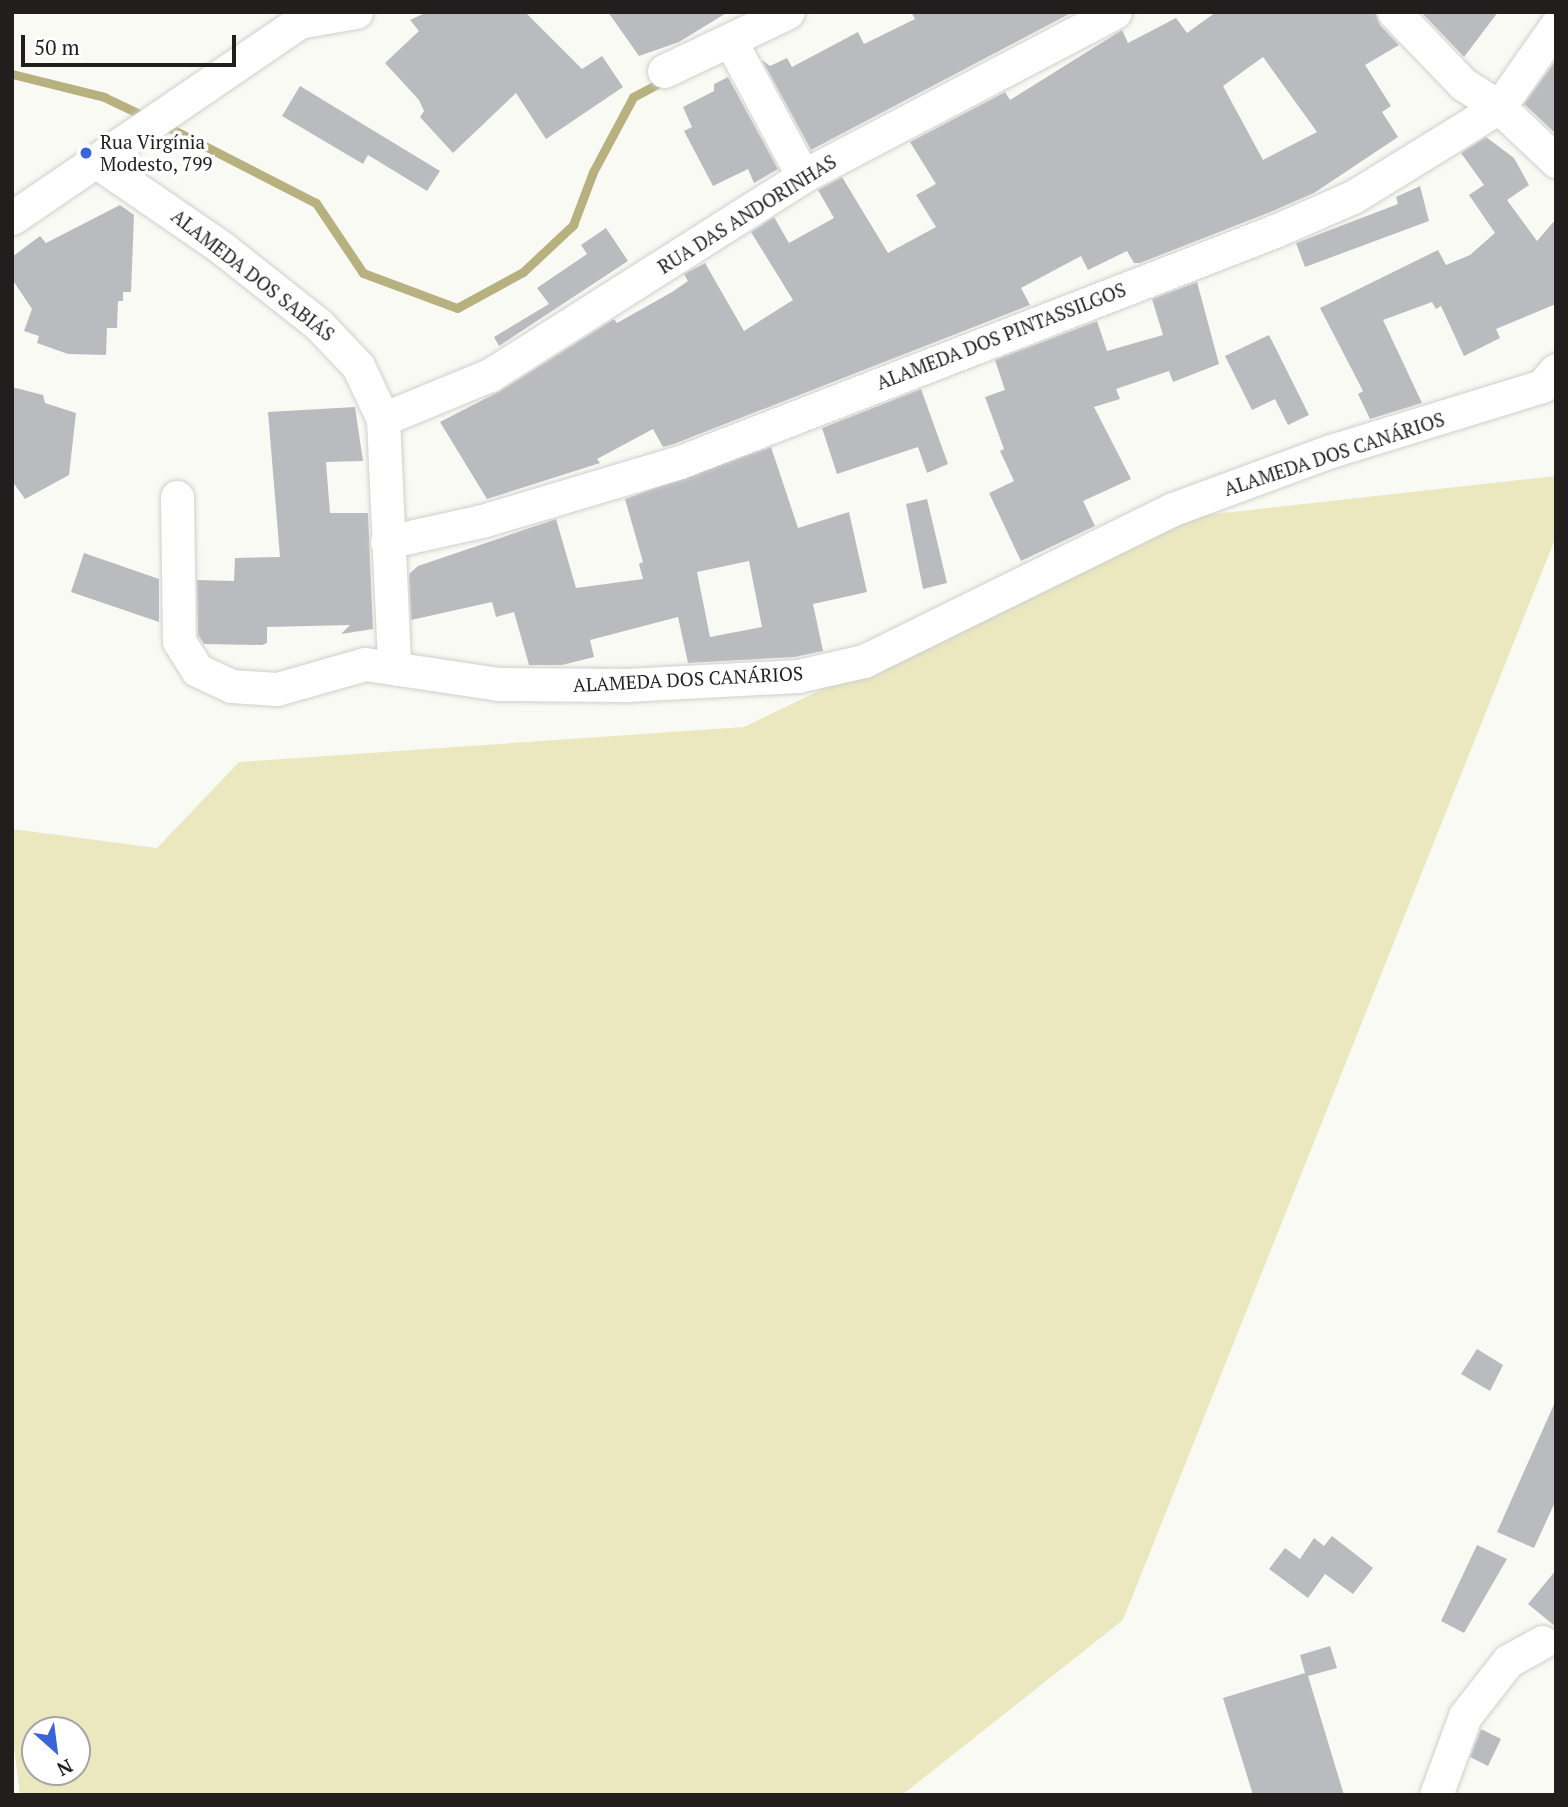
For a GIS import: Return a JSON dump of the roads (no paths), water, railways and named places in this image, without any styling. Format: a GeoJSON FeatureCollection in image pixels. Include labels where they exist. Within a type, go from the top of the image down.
{"type":"FeatureCollection","features":[{"type":"Feature","properties":{"kind":"street"},"geometry":{"type":"LineString","coordinates":[[12,218],[97,162],[303,17],[356,12]]}},
{"type":"Feature","properties":{"kind":"street"},"geometry":{"type":"LineString","coordinates":[[664,71],[788,12]]}},
{"type":"Feature","properties":{"kind":"street","name":"RUA DAS ANDORINHAS"},"geometry":{"type":"LineString","coordinates":[[383,419],[489,375],[803,176],[1115,12]]}},
{"type":"Feature","properties":{"kind":"street"},"geometry":{"type":"LineString","coordinates":[[1394,12],[1463,84],[1499,107],[1556,161]]}},
{"type":"Feature","properties":{"kind":"street","name":"ALAMEDA DOS PINTASSILGOS"},"geometry":{"type":"LineString","coordinates":[[387,542],[426,536],[627,480],[1028,329],[1353,197],[1499,107],[1556,26]]}},
{"type":"Feature","properties":{"kind":"street"},"geometry":{"type":"LineString","coordinates":[[730,40],[803,176]]}},
{"type":"Feature","properties":{"kind":"street","name":"ALAMEDA DOS SABIÁS"},"geometry":{"type":"LineString","coordinates":[[97,162],[185,220],[327,332],[358,366],[383,419],[394,665]]}},
{"type":"Feature","properties":{"kind":"street","name":"ALAMEDA DOS CANÁRIOS"},"geometry":{"type":"LineString","coordinates":[[177,497],[175,621],[179,641],[197,670],[218,682],[259,691],[365,664],[394,665],[453,681],[566,685],[740,680],[836,669],[894,647],[1052,566],[1193,501],[1331,451],[1551,380]]}},
{"type":"Feature","properties":{"kind":"street"},"geometry":{"type":"LineString","coordinates":[[1436,1795],[1472,1705],[1508,1661],[1542,1642]]}},
{"type":"Feature","properties":{"kind":"waterway"},"geometry":{"type":"LineString","coordinates":[[12,74],[104,97],[146,117]]}},
{"type":"Feature","properties":{"kind":"waterway"},"geometry":{"type":"LineString","coordinates":[[162,124],[316,203],[363,273],[457,308],[523,272],[573,225],[593,172],[633,97],[665,80]]}},
{"type":"Feature","properties":{"kind":"place","name":"Rua Virgínia Modesto, 799"},"geometry":{"type":"Point","coordinates":[86,153]}}]}
